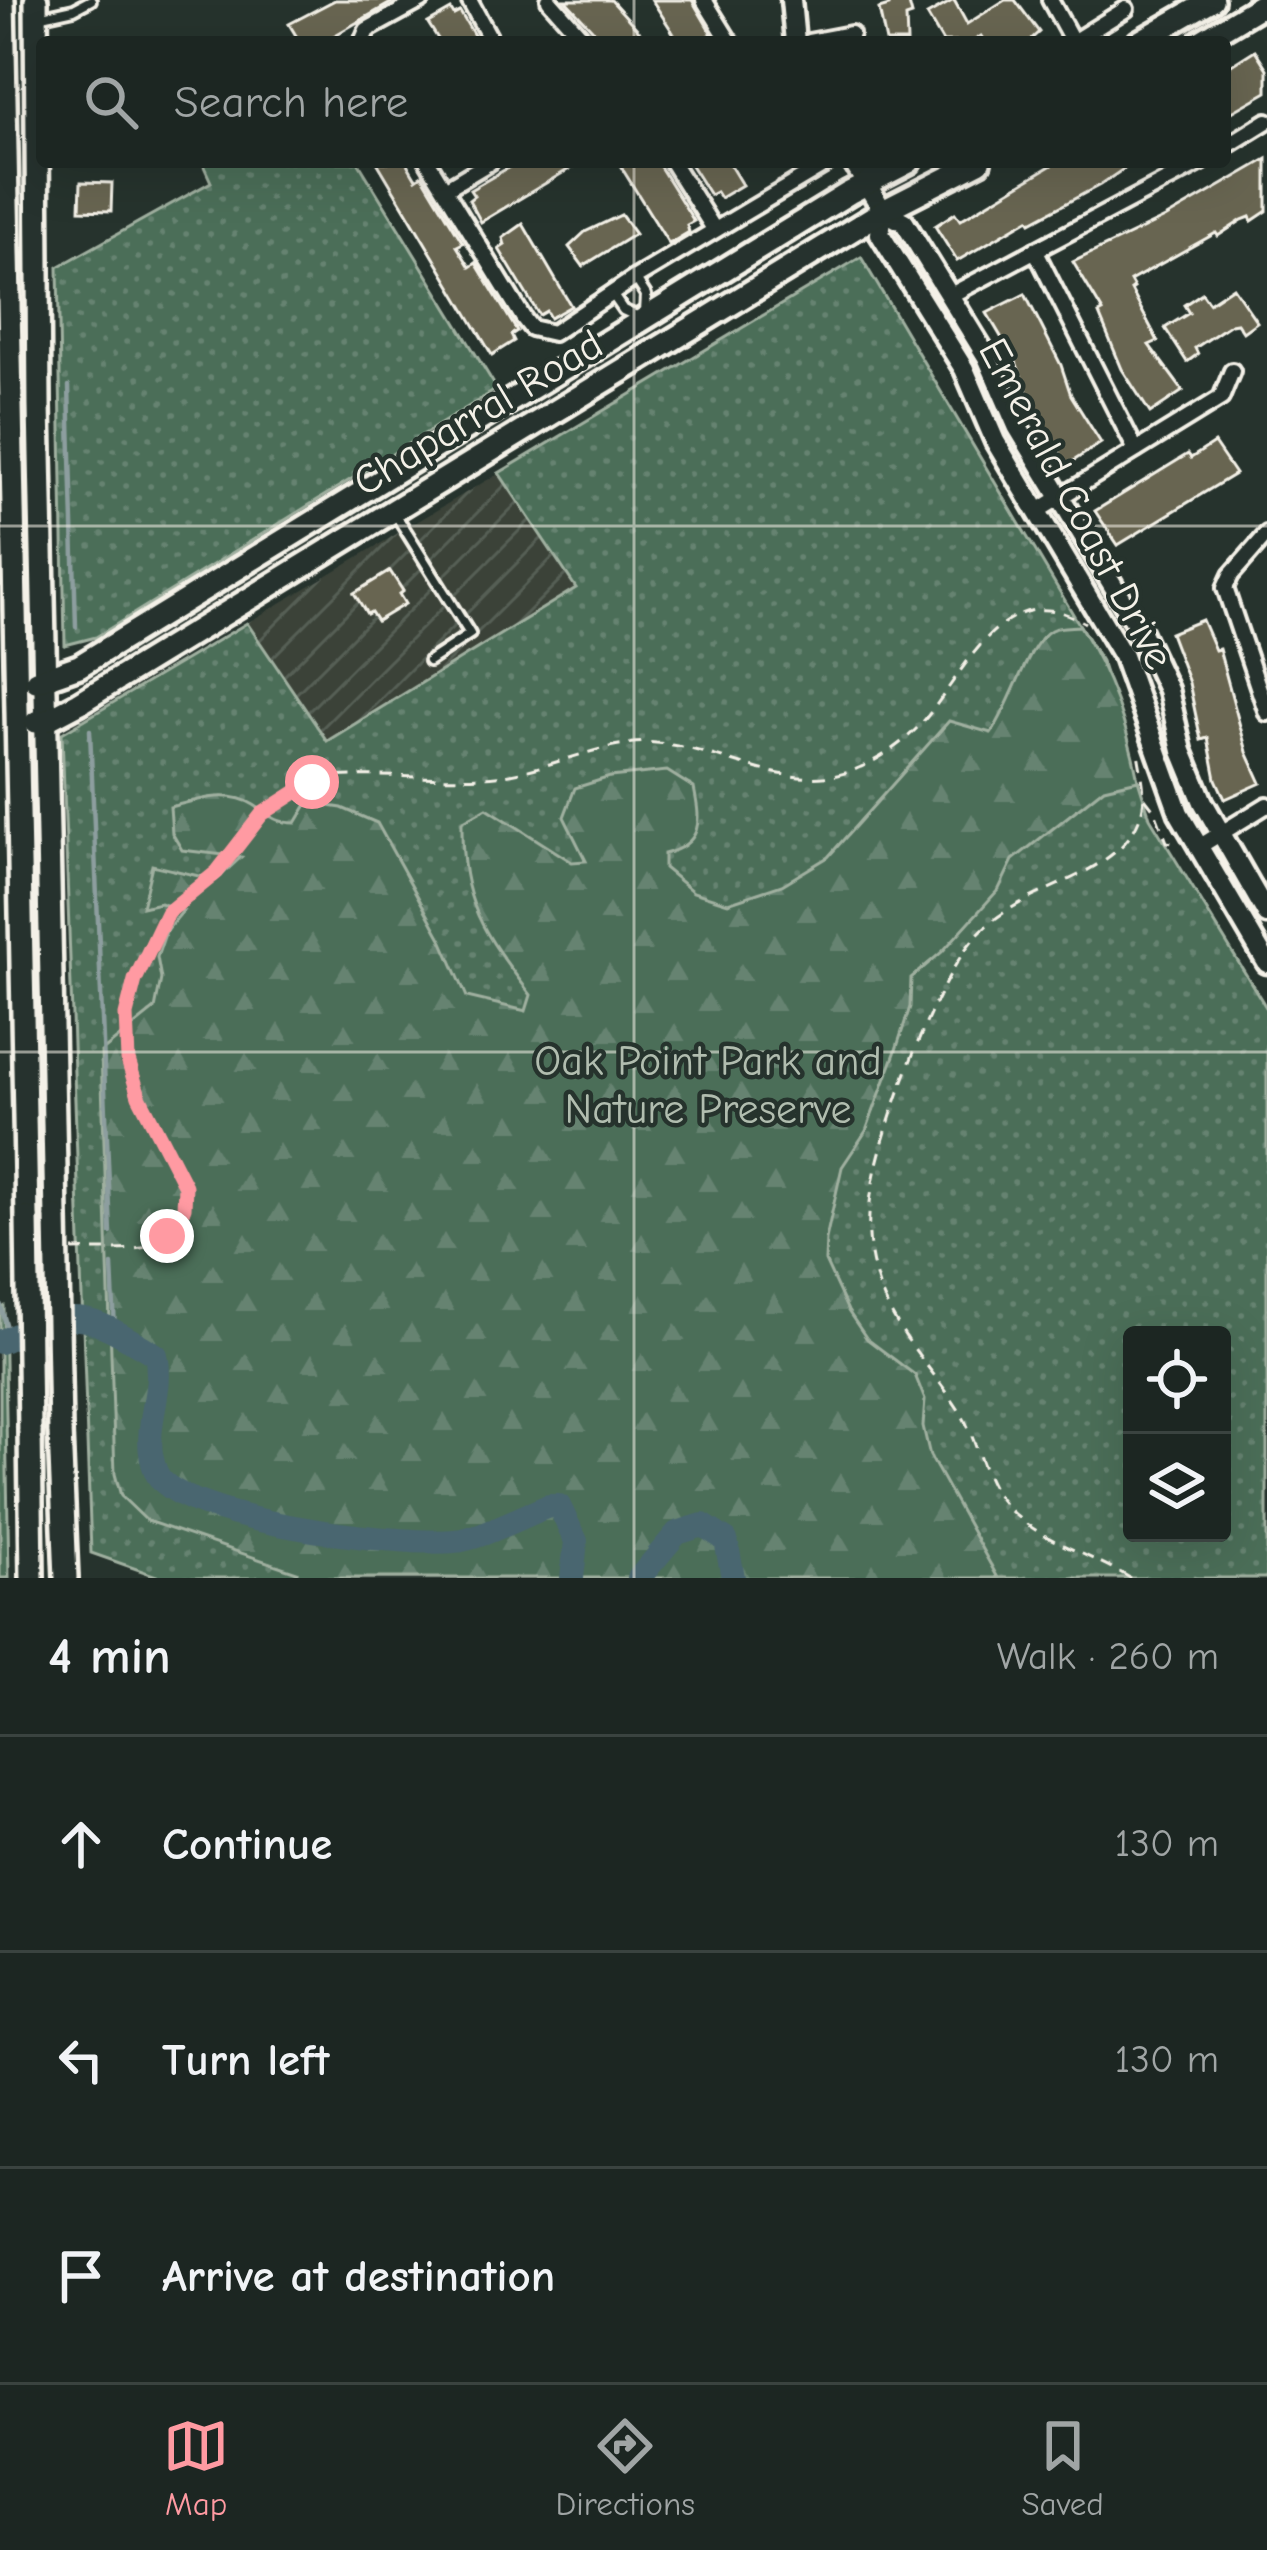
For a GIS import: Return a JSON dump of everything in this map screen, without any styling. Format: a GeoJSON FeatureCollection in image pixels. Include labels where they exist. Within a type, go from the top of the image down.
{"type":"FeatureCollection","features":[{"type":"Feature","properties":{"kind":"main road"},"geometry":{"type":"LineString","coordinates":[[2,0],[32,1578]]}},
{"type":"Feature","properties":{"kind":"main road"},"geometry":{"type":"LineString","coordinates":[[1149,36],[1204,2]]}},
{"type":"Feature","properties":{"kind":"main road"},"geometry":{"type":"LineString","coordinates":[[1210,36],[1267,2]]}},
{"type":"Feature","properties":{"kind":"main road"},"geometry":{"type":"LineString","coordinates":[[36,9],[45,721],[67,1578]]}},
{"type":"Feature","properties":{"kind":"main road","name":"Chaparral Road"},"geometry":{"type":"LineString","coordinates":[[18,689],[79,666],[897,168]]}},
{"type":"Feature","properties":{"kind":"main road","name":"Chaparral Road"},"geometry":{"type":"LineString","coordinates":[[17,722],[45,721],[883,211],[967,168]]}},
{"type":"Feature","properties":{"kind":"main road"},"geometry":{"type":"LineString","coordinates":[[3,172],[36,171]]}},
{"type":"Feature","properties":{"kind":"main road"},"geometry":{"type":"LineString","coordinates":[[644,319],[662,346]]}},
{"type":"Feature","properties":{"kind":"main road"},"geometry":{"type":"LineString","coordinates":[[13,407],[39,406]]}},
{"type":"Feature","properties":{"kind":"main road"},"geometry":{"type":"LineString","coordinates":[[377,483],[394,511]]}},
{"type":"Feature","properties":{"kind":"street"},"geometry":{"type":"LineString","coordinates":[[364,36],[367,30],[422,0]]}},
{"type":"Feature","properties":{"kind":"street"},"geometry":{"type":"LineString","coordinates":[[469,0],[489,36]]}},
{"type":"Feature","properties":{"kind":"street"},"geometry":{"type":"LineString","coordinates":[[549,0],[581,36]]}},
{"type":"Feature","properties":{"kind":"street"},"geometry":{"type":"LineString","coordinates":[[704,0],[726,36]]}},
{"type":"Feature","properties":{"kind":"street"},"geometry":{"type":"LineString","coordinates":[[791,0],[794,36]]}},
{"type":"Feature","properties":{"kind":"street"},"geometry":{"type":"LineString","coordinates":[[1050,0],[1066,36]]}},
{"type":"Feature","properties":{"kind":"street"},"geometry":{"type":"LineString","coordinates":[[1075,36],[1126,9]]}},
{"type":"Feature","properties":{"kind":"street"},"geometry":{"type":"LineString","coordinates":[[840,36],[851,34]]}},
{"type":"Feature","properties":{"kind":"street"},"geometry":{"type":"LineString","coordinates":[[1231,143],[1267,121]]}},
{"type":"Feature","properties":{"kind":"street"},"geometry":{"type":"LineString","coordinates":[[432,168],[531,328],[553,333],[806,168]]}},
{"type":"Feature","properties":{"kind":"street"},"geometry":{"type":"LineString","coordinates":[[445,189],[480,168]]}},
{"type":"Feature","properties":{"kind":"street"},"geometry":{"type":"LineString","coordinates":[[676,168],[714,230]]}},
{"type":"Feature","properties":{"kind":"street","name":"Emerald Coast Drive"},"geometry":{"type":"LineString","coordinates":[[857,168],[883,211],[904,222],[987,357],[1017,426],[1159,668],[1182,751],[1219,835],[1267,914]]}},
{"type":"Feature","properties":{"kind":"street"},"geometry":{"type":"LineString","coordinates":[[949,296],[1191,168]]}},
{"type":"Feature","properties":{"kind":"street","name":"Emerald Coast Drive"},"geometry":{"type":"LineString","coordinates":[[883,211],[880,234],[964,369],[995,441],[1133,677],[1168,790],[1197,848],[1267,963]]}},
{"type":"Feature","properties":{"kind":"street"},"geometry":{"type":"LineString","coordinates":[[1035,250],[1136,450]]}},
{"type":"Feature","properties":{"kind":"street"},"geometry":{"type":"LineString","coordinates":[[1036,512],[1221,398],[1232,371]]}},
{"type":"Feature","properties":{"kind":"street"},"geometry":{"type":"LineString","coordinates":[[1267,534],[1225,588],[1267,713]]}},
{"type":"Feature","properties":{"kind":"street"},"geometry":{"type":"LineString","coordinates":[[1197,848],[1267,805]]}},
{"type":"Feature","properties":{"kind":"lane"},"geometry":{"type":"LineString","coordinates":[[36,9],[74,9],[91,0]]}},
{"type":"Feature","properties":{"kind":"lane"},"geometry":{"type":"LineString","coordinates":[[612,293],[622,310],[644,319],[646,295],[635,278]]}},
{"type":"Feature","properties":{"kind":"lane"},"geometry":{"type":"LineString","coordinates":[[394,511],[470,634],[429,661]]}},
{"type":"Feature","properties":{"kind":"path"},"geometry":{"type":"LineString","coordinates":[[127,1247],[154,1245],[167,1236],[184,1208],[185,1186],[139,1096],[128,1060],[126,1015],[135,980],[167,913],[217,872],[262,814],[283,798],[331,777],[497,776],[652,742],[693,748],[764,772],[801,776],[844,772],[893,748],[920,726],[985,638],[1005,620],[1026,612],[1054,610],[1086,623]]}},
{"type":"Feature","properties":{"kind":"path"},"geometry":{"type":"LineString","coordinates":[[1130,1578],[1032,1527],[1005,1506],[963,1418],[890,1311],[876,1278],[868,1237],[871,1192],[892,1118],[935,1004],[969,944],[992,920],[1016,902],[1101,863],[1126,842],[1143,808],[1138,750]]}},
{"type":"Feature","properties":{"kind":"shaded area"},"geometry":{"type":"Polygon","coordinates":[[[499,473],[577,588],[327,741],[247,623],[499,473]]]}},
{"type":"Feature","properties":{"kind":"green space"},"geometry":{"type":"Polygon","coordinates":[[[205,168],[362,168],[497,389],[96,637],[65,645],[58,267],[211,182],[205,168]]]}},
{"type":"Feature","properties":{"kind":"green space","name":"Oak Point Park and Nature Preserve"},"geometry":{"type":"Polygon","coordinates":[[[861,257],[1101,661],[1150,818],[1267,1009],[1267,1578],[162,1578],[91,1553],[62,733],[247,623],[327,741],[576,588],[499,473],[861,257]]]}},
{"type":"Feature","properties":{"kind":"green space"},"geometry":{"type":"Polygon","coordinates":[[[1080,626],[1116,701],[1138,780],[1104,788],[1013,860],[999,889],[942,952],[911,978],[910,1007],[866,1131],[842,1167],[826,1239],[825,1261],[848,1311],[867,1339],[915,1375],[925,1400],[923,1426],[930,1456],[998,1578],[296,1578],[297,1572],[147,1521],[121,1496],[115,1474],[101,1052],[155,1009],[161,979],[157,957],[166,931],[183,911],[160,903],[142,907],[152,865],[216,880],[241,857],[182,850],[172,833],[170,807],[212,797],[234,798],[278,820],[296,823],[308,803],[342,808],[377,823],[443,942],[467,997],[526,1011],[531,995],[488,934],[471,896],[462,822],[487,808],[572,862],[586,861],[564,817],[575,788],[610,777],[667,771],[694,788],[698,821],[686,844],[664,854],[664,868],[693,892],[728,903],[782,885],[828,857],[949,721],[991,733],[1043,637],[1054,629],[1080,626]]]}},
{"type":"Feature","properties":{"kind":"green space"},"geometry":{"type":"Polygon","coordinates":[[[4,1307],[9,1578],[0,1578],[0,1310],[4,1307]]]}},
{"type":"Feature","properties":{"kind":"building"},"geometry":{"type":"Polygon","coordinates":[[[335,0],[396,0],[333,36],[296,36],[289,24],[335,0]]]}},
{"type":"Feature","properties":{"kind":"building"},"geometry":{"type":"Polygon","coordinates":[[[565,0],[611,0],[644,36],[598,36],[565,0]]]}},
{"type":"Feature","properties":{"kind":"building"},"geometry":{"type":"Polygon","coordinates":[[[652,0],[692,0],[712,34],[675,36],[652,0]]]}},
{"type":"Feature","properties":{"kind":"building"},"geometry":{"type":"Polygon","coordinates":[[[888,0],[908,0],[912,15],[906,17],[907,36],[885,36],[879,9],[889,6],[888,0]]]}},
{"type":"Feature","properties":{"kind":"building"},"geometry":{"type":"Polygon","coordinates":[[[954,0],[967,24],[1005,0],[1015,0],[1039,32],[1035,36],[939,36],[927,15],[954,0]]]}},
{"type":"Feature","properties":{"kind":"building"},"geometry":{"type":"Polygon","coordinates":[[[451,10],[454,15],[460,12],[474,36],[436,36],[428,23],[451,10]]]}},
{"type":"Feature","properties":{"kind":"building"},"geometry":{"type":"Polygon","coordinates":[[[1255,50],[1267,69],[1267,92],[1231,113],[1231,65],[1255,50]]]}},
{"type":"Feature","properties":{"kind":"building"},"geometry":{"type":"Polygon","coordinates":[[[1267,159],[1267,211],[1216,233],[1130,281],[1158,341],[1149,345],[1183,391],[1150,413],[1122,369],[1099,314],[1103,312],[1073,262],[1165,218],[1267,159]]]}},
{"type":"Feature","properties":{"kind":"building"},"geometry":{"type":"Polygon","coordinates":[[[381,168],[410,168],[416,179],[422,175],[463,243],[457,246],[470,267],[476,263],[517,331],[511,335],[514,341],[492,355],[381,168]]]}},
{"type":"Feature","properties":{"kind":"building"},"geometry":{"type":"Polygon","coordinates":[[[508,168],[571,168],[481,222],[469,200],[474,196],[470,190],[508,168]]]}},
{"type":"Feature","properties":{"kind":"building"},"geometry":{"type":"Polygon","coordinates":[[[622,168],[661,168],[694,221],[687,225],[689,232],[669,244],[622,168]]]}},
{"type":"Feature","properties":{"kind":"building"},"geometry":{"type":"Polygon","coordinates":[[[693,168],[732,168],[742,185],[720,198],[716,192],[710,195],[693,168]]]}},
{"type":"Feature","properties":{"kind":"building"},"geometry":{"type":"Polygon","coordinates":[[[1047,168],[1125,168],[957,261],[935,226],[955,213],[960,220],[1047,168]]]}},
{"type":"Feature","properties":{"kind":"building"},"geometry":{"type":"Polygon","coordinates":[[[81,182],[112,183],[111,211],[80,210],[81,182]]]}},
{"type":"Feature","properties":{"kind":"building"},"geometry":{"type":"Polygon","coordinates":[[[621,215],[635,234],[583,266],[569,247],[585,232],[621,215]]]}},
{"type":"Feature","properties":{"kind":"building"},"geometry":{"type":"Polygon","coordinates":[[[523,224],[571,306],[550,318],[546,311],[539,315],[499,249],[505,245],[503,238],[523,224]]]}},
{"type":"Feature","properties":{"kind":"building"},"geometry":{"type":"Polygon","coordinates":[[[1233,287],[1257,322],[1243,332],[1237,323],[1231,324],[1195,348],[1198,354],[1187,362],[1165,328],[1189,313],[1184,305],[1202,293],[1209,303],[1233,287]]]}},
{"type":"Feature","properties":{"kind":"building"},"geometry":{"type":"Polygon","coordinates":[[[1025,294],[1071,395],[1101,443],[1067,465],[1034,411],[1016,362],[987,313],[1025,294]]]}},
{"type":"Feature","properties":{"kind":"building"},"geometry":{"type":"Polygon","coordinates":[[[1214,443],[1235,474],[1118,545],[1095,511],[1214,443]]]}},
{"type":"Feature","properties":{"kind":"building"},"geometry":{"type":"Polygon","coordinates":[[[390,571],[405,604],[377,621],[354,593],[390,571]]]}},
{"type":"Feature","properties":{"kind":"building"},"geometry":{"type":"Polygon","coordinates":[[[1202,620],[1215,650],[1219,649],[1247,752],[1261,783],[1225,799],[1208,738],[1201,740],[1189,683],[1170,633],[1202,620]]]}},
{"type":"Feature","properties":{"kind":"waterway"},"geometry":{"type":"LineString","coordinates":[[69,386],[76,627]]}},
{"type":"Feature","properties":{"kind":"waterway"},"geometry":{"type":"LineString","coordinates":[[90,730],[111,1233]]}},
{"type":"Feature","properties":{"kind":"waterway"},"geometry":{"type":"LineString","coordinates":[[112,1265],[115,1331]]}},
{"type":"Feature","properties":{"kind":"waterway"},"geometry":{"type":"LineString","coordinates":[[0,1303],[10,1338]]}},
{"type":"Feature","properties":{"kind":"waterway"},"geometry":{"type":"LineString","coordinates":[[0,1342],[47,1323],[80,1319],[112,1330],[156,1355],[151,1457],[156,1472],[173,1489],[204,1504],[293,1527],[427,1541],[464,1539],[559,1506],[576,1541],[572,1578]]}},
{"type":"Feature","properties":{"kind":"waterway"},"geometry":{"type":"LineString","coordinates":[[639,1578],[677,1533],[703,1525],[726,1540],[733,1578]]}},
{"type":"Feature","properties":{"kind":"route"},"geometry":{"type":"LineString","coordinates":[[167,1236],[184,1208],[185,1186],[139,1096],[128,1060],[126,1015],[135,980],[167,913],[217,872],[262,814],[312,782]]}}]}
